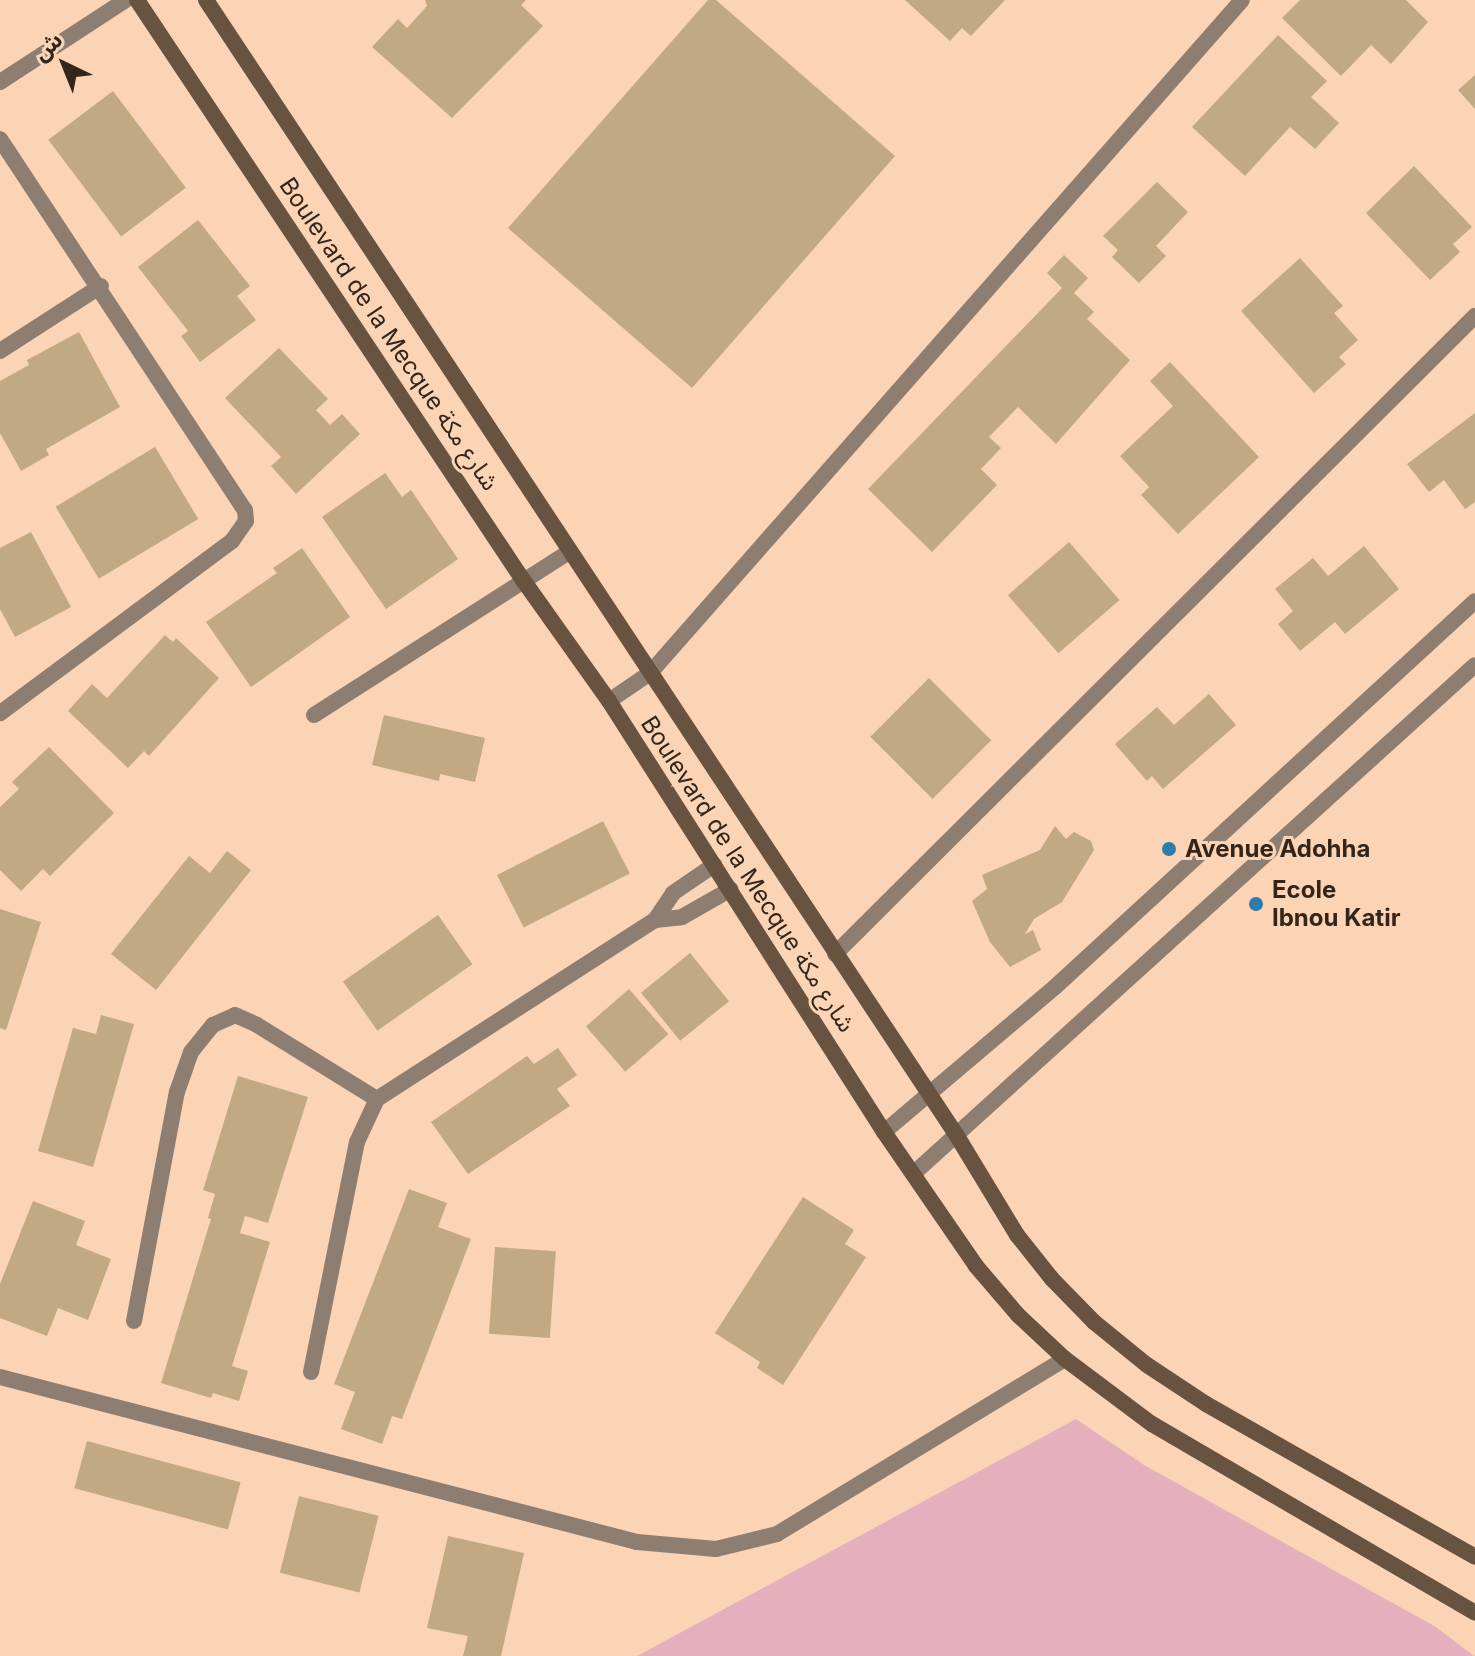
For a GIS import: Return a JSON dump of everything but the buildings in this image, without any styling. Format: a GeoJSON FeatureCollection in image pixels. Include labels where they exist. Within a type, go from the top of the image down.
{"type":"FeatureCollection","features":[{"type":"Feature","properties":{"kind":"main road","name":"Boulevard de la Mecque شارع مكة"},"geometry":{"type":"LineString","coordinates":[[137,0],[523,580],[609,701],[884,1132],[976,1266],[1018,1315],[1065,1359],[1185,1447],[1438,1588],[1475,1613]]}},
{"type":"Feature","properties":{"kind":"main road","name":"Boulevard de la Mecque شارع مكة"},"geometry":{"type":"LineString","coordinates":[[206,0],[373,248],[957,1136],[1017,1235],[1094,1322],[1147,1365],[1206,1404],[1475,1557]]}},
{"type":"Feature","properties":{"kind":"street"},"geometry":{"type":"LineString","coordinates":[[0,82],[126,0]]}},
{"type":"Feature","properties":{"kind":"street"},"geometry":{"type":"LineString","coordinates":[[609,701],[650,673],[1242,0]]}},
{"type":"Feature","properties":{"kind":"street"},"geometry":{"type":"LineString","coordinates":[[0,139],[101,286],[245,510],[246,521],[232,541],[0,713]]}},
{"type":"Feature","properties":{"kind":"street"},"geometry":{"type":"LineString","coordinates":[[0,351],[101,286]]}},
{"type":"Feature","properties":{"kind":"street"},"geometry":{"type":"LineString","coordinates":[[835,954],[1475,316]]}},
{"type":"Feature","properties":{"kind":"street"},"geometry":{"type":"LineString","coordinates":[[314,715],[570,551]]}},
{"type":"Feature","properties":{"kind":"street"},"geometry":{"type":"LineString","coordinates":[[884,1132],[1055,987],[1475,601]]}},
{"type":"Feature","properties":{"kind":"street"},"geometry":{"type":"LineString","coordinates":[[913,1174],[1475,665]]}},
{"type":"Feature","properties":{"kind":"street"},"geometry":{"type":"LineString","coordinates":[[311,1372],[357,1142],[377,1099],[655,920],[669,897],[714,865]]}},
{"type":"Feature","properties":{"kind":"street"},"geometry":{"type":"LineString","coordinates":[[655,920],[682,917],[731,889]]}},
{"type":"Feature","properties":{"kind":"street"},"geometry":{"type":"LineString","coordinates":[[134,1321],[177,1092],[191,1052],[213,1025],[235,1015],[257,1025],[377,1099]]}},
{"type":"Feature","properties":{"kind":"street"},"geometry":{"type":"LineString","coordinates":[[0,1377],[637,1542],[716,1549],[777,1534],[1065,1359]]}},
{"type":"Feature","properties":{"kind":"shaded area"},"geometry":{"type":"Polygon","coordinates":[[[1076,1419],[1144,1465],[1436,1627],[1474,1656],[637,1656],[1076,1419]]]}},
{"type":"Feature","properties":{"kind":"place","name":"Avenue Adohha"},"geometry":{"type":"Point","coordinates":[1169,849]}},
{"type":"Feature","properties":{"kind":"place","name":"Ecole Ibnou Katir"},"geometry":{"type":"Point","coordinates":[1256,904]}}]}
